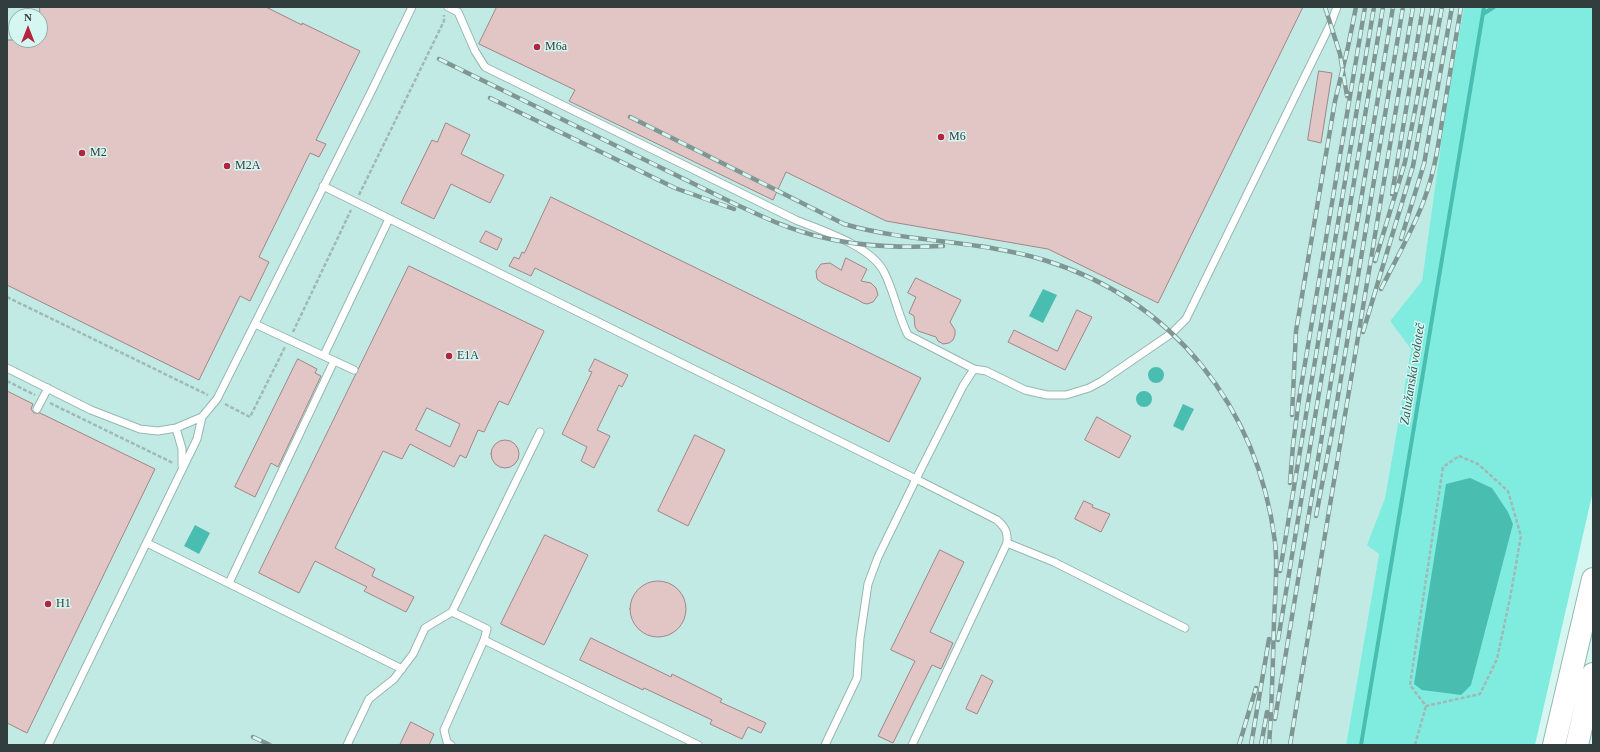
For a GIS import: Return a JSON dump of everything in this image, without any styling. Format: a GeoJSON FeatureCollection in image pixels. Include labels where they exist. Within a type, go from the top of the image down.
{"type":"FeatureCollection","features":[{"type":"Feature","properties":{"kind":"highway"},"geometry":{"type":"LineString","coordinates":[[1554,745],[1593,579]]}},
{"type":"Feature","properties":{"kind":"highway"},"geometry":{"type":"LineString","coordinates":[[1576,745],[1593,674]]}},
{"type":"Feature","properties":{"kind":"lane"},"geometry":{"type":"LineString","coordinates":[[7,368],[91,410],[140,429],[158,431],[176,428],[202,417],[218,399],[412,7]]}},
{"type":"Feature","properties":{"kind":"lane"},"geometry":{"type":"LineString","coordinates":[[448,7],[458,12],[475,51],[485,66],[796,220],[848,242],[872,257],[884,272],[908,335],[974,369],[986,371],[1025,390],[1047,395],[1066,395],[1090,388],[1172,333],[1186,319],[1331,23],[1337,7]]}},
{"type":"Feature","properties":{"kind":"lane"},"geometry":{"type":"LineString","coordinates":[[323,186],[916,479],[997,520],[1005,527],[1008,535],[1007,543],[912,745]]}},
{"type":"Feature","properties":{"kind":"lane"},"geometry":{"type":"LineString","coordinates":[[324,355],[389,219]]}},
{"type":"Feature","properties":{"kind":"lane"},"geometry":{"type":"LineString","coordinates":[[255,324],[354,370]]}},
{"type":"Feature","properties":{"kind":"lane"},"geometry":{"type":"LineString","coordinates":[[229,583],[334,360]]}},
{"type":"Feature","properties":{"kind":"lane"},"geometry":{"type":"LineString","coordinates":[[825,745],[857,678],[860,638],[868,584],[878,558],[963,386],[974,369]]}},
{"type":"Feature","properties":{"kind":"lane"},"geometry":{"type":"LineString","coordinates":[[37,409],[48,388]]}},
{"type":"Feature","properties":{"kind":"lane"},"geometry":{"type":"LineString","coordinates":[[48,745],[197,438],[202,417]]}},
{"type":"Feature","properties":{"kind":"lane"},"geometry":{"type":"LineString","coordinates":[[176,428],[182,449],[182,468]]}},
{"type":"Feature","properties":{"kind":"lane"},"geometry":{"type":"LineString","coordinates":[[347,745],[369,699],[394,679],[402,669],[413,654],[424,628],[452,612],[540,432]]}},
{"type":"Feature","properties":{"kind":"lane"},"geometry":{"type":"LineString","coordinates":[[147,543],[402,669]]}},
{"type":"Feature","properties":{"kind":"lane"},"geometry":{"type":"LineString","coordinates":[[1007,543],[1054,562],[1185,628]]}},
{"type":"Feature","properties":{"kind":"lane"},"geometry":{"type":"LineString","coordinates":[[450,745],[447,742],[444,730],[484,640],[487,629],[452,612]]}},
{"type":"Feature","properties":{"kind":"lane"},"geometry":{"type":"LineString","coordinates":[[484,640],[698,745]]}},
{"type":"Feature","properties":{"kind":"path"},"geometry":{"type":"LineString","coordinates":[[7,296],[218,399],[250,417],[444,21],[444,14]]}},
{"type":"Feature","properties":{"kind":"path"},"geometry":{"type":"LineString","coordinates":[[7,381],[182,468]]}},
{"type":"Feature","properties":{"kind":"path"},"geometry":{"type":"LineString","coordinates":[[1459,456],[1478,464],[1508,491],[1521,536],[1497,659],[1480,694],[1426,706],[1410,684],[1443,467],[1459,456]]}},
{"type":"Feature","properties":{"kind":"path"},"geometry":{"type":"LineString","coordinates":[[1415,745],[1426,706]]}},
{"type":"Feature","properties":{"kind":"shaded area"},"geometry":{"type":"Polygon","coordinates":[[[7,7],[1464,7],[1446,107],[1422,282],[1390,321],[1411,348],[1385,498],[1368,545],[1379,554],[1346,745],[7,745],[7,7]]]}},
{"type":"Feature","properties":{"kind":"shaded area"},"geometry":{"type":"Polygon","coordinates":[[[1464,7],[1593,7],[1593,491],[1535,745],[1346,745],[1379,554],[1367,545],[1385,498],[1411,349],[1390,321],[1422,281],[1446,107],[1464,7]]]}},
{"type":"Feature","properties":{"kind":"shaded area"},"geometry":{"type":"Polygon","coordinates":[[[1043,289],[1057,295],[1043,323],[1029,316],[1043,289]]]}},
{"type":"Feature","properties":{"kind":"shaded area"},"geometry":{"type":"Polygon","coordinates":[[[1156,367],[1162,369],[1164,375],[1162,381],[1156,383],[1150,381],[1148,375],[1150,369],[1156,367]]]}},
{"type":"Feature","properties":{"kind":"shaded area"},"geometry":{"type":"Polygon","coordinates":[[[1144,391],[1150,393],[1152,399],[1150,405],[1144,407],[1138,405],[1136,399],[1138,393],[1144,391]]]}},
{"type":"Feature","properties":{"kind":"shaded area"},"geometry":{"type":"Polygon","coordinates":[[[1183,404],[1194,409],[1183,431],[1173,426],[1183,404]]]}},
{"type":"Feature","properties":{"kind":"shaded area"},"geometry":{"type":"Polygon","coordinates":[[[1470,478],[1492,488],[1508,512],[1513,524],[1471,685],[1461,695],[1422,690],[1414,684],[1446,484],[1470,478]]]}},
{"type":"Feature","properties":{"kind":"shaded area"},"geometry":{"type":"Polygon","coordinates":[[[195,525],[210,533],[199,554],[184,546],[195,525]]]}},
{"type":"Feature","properties":{"kind":"building"},"geometry":{"type":"Polygon","coordinates":[[[266,7],[360,51],[316,140],[326,144],[319,157],[310,153],[259,257],[269,262],[250,301],[240,296],[199,380],[7,285],[7,40],[8,48],[48,48],[48,8],[40,8],[266,7]]]}},
{"type":"Feature","properties":{"kind":"building","name":"M6"},"geometry":{"type":"Polygon","coordinates":[[[497,7],[1303,7],[1158,303],[1048,249],[886,221],[786,172],[773,200],[569,101],[575,90],[479,44],[497,7]]]}},
{"type":"Feature","properties":{"kind":"building"},"geometry":{"type":"Polygon","coordinates":[[[1319,71],[1332,73],[1321,143],[1308,140],[1319,71]]]}},
{"type":"Feature","properties":{"kind":"building"},"geometry":{"type":"Polygon","coordinates":[[[446,123],[470,135],[461,154],[504,175],[490,203],[451,184],[434,219],[401,203],[432,140],[437,142],[446,123]]]}},
{"type":"Feature","properties":{"kind":"building"},"geometry":{"type":"Polygon","coordinates":[[[551,197],[921,378],[889,442],[535,268],[531,276],[509,266],[514,257],[519,259],[522,252],[524,253],[551,197]]]}},
{"type":"Feature","properties":{"kind":"building"},"geometry":{"type":"Polygon","coordinates":[[[486,231],[502,239],[497,250],[480,242],[486,231]]]}},
{"type":"Feature","properties":{"kind":"building"},"geometry":{"type":"Polygon","coordinates":[[[846,258],[867,269],[861,281],[871,283],[876,288],[878,295],[873,302],[867,304],[863,303],[822,283],[817,279],[816,271],[821,264],[830,263],[841,270],[846,258]]]}},
{"type":"Feature","properties":{"kind":"building"},"geometry":{"type":"Polygon","coordinates":[[[409,266],[544,331],[508,405],[499,401],[484,432],[478,430],[466,458],[460,455],[454,467],[410,444],[402,459],[383,451],[335,548],[375,569],[372,576],[414,597],[406,612],[364,591],[367,587],[315,561],[299,593],[259,573],[409,266]],[[427,408],[416,430],[450,447],[460,424],[427,408]]]}},
{"type":"Feature","properties":{"kind":"building"},"geometry":{"type":"Polygon","coordinates":[[[916,278],[961,300],[950,322],[955,330],[955,335],[953,340],[949,343],[943,344],[938,341],[936,337],[918,331],[915,327],[914,316],[909,313],[916,297],[908,293],[916,278]]]}},
{"type":"Feature","properties":{"kind":"building"},"geometry":{"type":"Polygon","coordinates":[[[1077,310],[1092,317],[1065,370],[1008,342],[1014,330],[1057,351],[1077,310]]]}},
{"type":"Feature","properties":{"kind":"building"},"geometry":{"type":"Polygon","coordinates":[[[298,359],[317,369],[315,373],[321,376],[278,467],[271,463],[255,497],[235,487],[298,359]]]}},
{"type":"Feature","properties":{"kind":"building"},"geometry":{"type":"Polygon","coordinates":[[[595,359],[628,375],[622,387],[619,385],[597,430],[610,436],[594,468],[581,461],[587,447],[562,434],[592,372],[589,371],[595,359]]]}},
{"type":"Feature","properties":{"kind":"building","name":"H1"},"geometry":{"type":"Polygon","coordinates":[[[7,391],[33,404],[31,409],[34,413],[40,413],[155,469],[27,733],[7,723],[7,391]]]}},
{"type":"Feature","properties":{"kind":"building"},"geometry":{"type":"Polygon","coordinates":[[[1097,417],[1131,436],[1119,458],[1085,440],[1097,417]]]}},
{"type":"Feature","properties":{"kind":"building"},"geometry":{"type":"Polygon","coordinates":[[[695,435],[725,450],[688,526],[658,511],[695,435]]]}},
{"type":"Feature","properties":{"kind":"building"},"geometry":{"type":"Polygon","coordinates":[[[505,440],[515,444],[519,454],[515,464],[505,468],[495,464],[491,454],[495,444],[505,440]]]}},
{"type":"Feature","properties":{"kind":"building"},"geometry":{"type":"Polygon","coordinates":[[[1084,501],[1093,505],[1092,507],[1110,514],[1101,532],[1075,519],[1084,501]]]}},
{"type":"Feature","properties":{"kind":"building"},"geometry":{"type":"Polygon","coordinates":[[[545,535],[588,555],[544,645],[501,624],[545,535]]]}},
{"type":"Feature","properties":{"kind":"building"},"geometry":{"type":"Polygon","coordinates":[[[940,550],[964,562],[930,632],[953,643],[941,669],[932,665],[893,743],[878,736],[915,661],[891,650],[940,550]]]}},
{"type":"Feature","properties":{"kind":"building"},"geometry":{"type":"Polygon","coordinates":[[[652,581],[664,581],[674,585],[682,593],[686,603],[686,615],[682,625],[674,633],[664,637],[652,637],[642,633],[634,625],[630,615],[630,603],[634,593],[642,585],[652,581]]]}},
{"type":"Feature","properties":{"kind":"building"},"geometry":{"type":"Polygon","coordinates":[[[591,638],[671,677],[672,674],[722,699],[720,702],[766,723],[761,733],[748,727],[742,739],[710,724],[712,720],[644,688],[643,690],[580,660],[591,638]]]}},
{"type":"Feature","properties":{"kind":"building"},"geometry":{"type":"Polygon","coordinates":[[[982,675],[993,681],[977,714],[966,709],[982,675]]]}},
{"type":"Feature","properties":{"kind":"building"},"geometry":{"type":"Polygon","coordinates":[[[411,722],[434,734],[429,745],[400,745],[411,722]]]}},
{"type":"Feature","properties":{"kind":"waterway","name":"Zalužanská vodoteč"},"geometry":{"type":"LineString","coordinates":[[1361,745],[1484,7]]}},
{"type":"Feature","properties":{"kind":"waterway"},"geometry":{"type":"LineString","coordinates":[[1483,14],[1494,7]]}},
{"type":"Feature","properties":{"kind":"railway"},"geometry":{"type":"LineString","coordinates":[[1325,7],[1340,54],[1347,96]]}},
{"type":"Feature","properties":{"kind":"railway"},"geometry":{"type":"LineString","coordinates":[[1292,415],[1296,331],[1335,101],[1356,7]]}},
{"type":"Feature","properties":{"kind":"railway"},"geometry":{"type":"LineString","coordinates":[[1290,483],[1299,399],[1365,7]]}},
{"type":"Feature","properties":{"kind":"railway"},"geometry":{"type":"LineString","coordinates":[[1280,571],[1374,7]]}},
{"type":"Feature","properties":{"kind":"railway"},"geometry":{"type":"LineString","coordinates":[[1278,640],[1383,7]]}},
{"type":"Feature","properties":{"kind":"railway"},"geometry":{"type":"LineString","coordinates":[[1275,719],[1393,7]]}},
{"type":"Feature","properties":{"kind":"railway"},"geometry":{"type":"LineString","coordinates":[[1316,516],[1332,432],[1403,7]]}},
{"type":"Feature","properties":{"kind":"railway"},"geometry":{"type":"LineString","coordinates":[[1290,745],[1413,7]]}},
{"type":"Feature","properties":{"kind":"railway"},"geometry":{"type":"LineString","coordinates":[[1392,194],[1423,7]]}},
{"type":"Feature","properties":{"kind":"railway"},"geometry":{"type":"LineString","coordinates":[[1375,261],[1405,162],[1433,7]]}},
{"type":"Feature","properties":{"kind":"railway"},"geometry":{"type":"LineString","coordinates":[[1363,332],[1413,166],[1442,7]]}},
{"type":"Feature","properties":{"kind":"railway"},"geometry":{"type":"LineString","coordinates":[[1401,239],[1424,164],[1452,7]]}},
{"type":"Feature","properties":{"kind":"railway"},"geometry":{"type":"LineString","coordinates":[[1381,289],[1415,222],[1430,182],[1437,152],[1461,7]]}},
{"type":"Feature","properties":{"kind":"railway"},"geometry":{"type":"LineString","coordinates":[[439,59],[733,203],[787,227],[821,237],[866,245],[897,247],[943,246]]}},
{"type":"Feature","properties":{"kind":"railway"},"geometry":{"type":"LineString","coordinates":[[490,98],[675,188],[734,209]]}},
{"type":"Feature","properties":{"kind":"railway"},"geometry":{"type":"LineString","coordinates":[[630,117],[844,224],[894,235],[1019,253],[1044,260],[1091,278],[1133,302],[1170,331],[1202,366],[1229,404],[1250,447],[1266,493],[1275,542],[1276,562],[1269,745]]}},
{"type":"Feature","properties":{"kind":"railway"},"geometry":{"type":"LineString","coordinates":[[1251,745],[1269,639]]}},
{"type":"Feature","properties":{"kind":"railway"},"geometry":{"type":"LineString","coordinates":[[1239,745],[1256,688]]}},
{"type":"Feature","properties":{"kind":"railway"},"geometry":{"type":"LineString","coordinates":[[1261,745],[1267,712]]}},
{"type":"Feature","properties":{"kind":"railway"},"geometry":{"type":"LineString","coordinates":[[253,737],[270,745]]}},
{"type":"Feature","properties":{"kind":"place","name":"M6a"},"geometry":{"type":"Point","coordinates":[537,47]}},
{"type":"Feature","properties":{"kind":"place","name":"M6"},"geometry":{"type":"Point","coordinates":[941,137]}},
{"type":"Feature","properties":{"kind":"place","name":"M2"},"geometry":{"type":"Point","coordinates":[82,153]}},
{"type":"Feature","properties":{"kind":"place","name":"M2A"},"geometry":{"type":"Point","coordinates":[227,166]}},
{"type":"Feature","properties":{"kind":"place","name":"E1A"},"geometry":{"type":"Point","coordinates":[449,356]}},
{"type":"Feature","properties":{"kind":"place","name":"H1"},"geometry":{"type":"Point","coordinates":[48,604]}}]}
